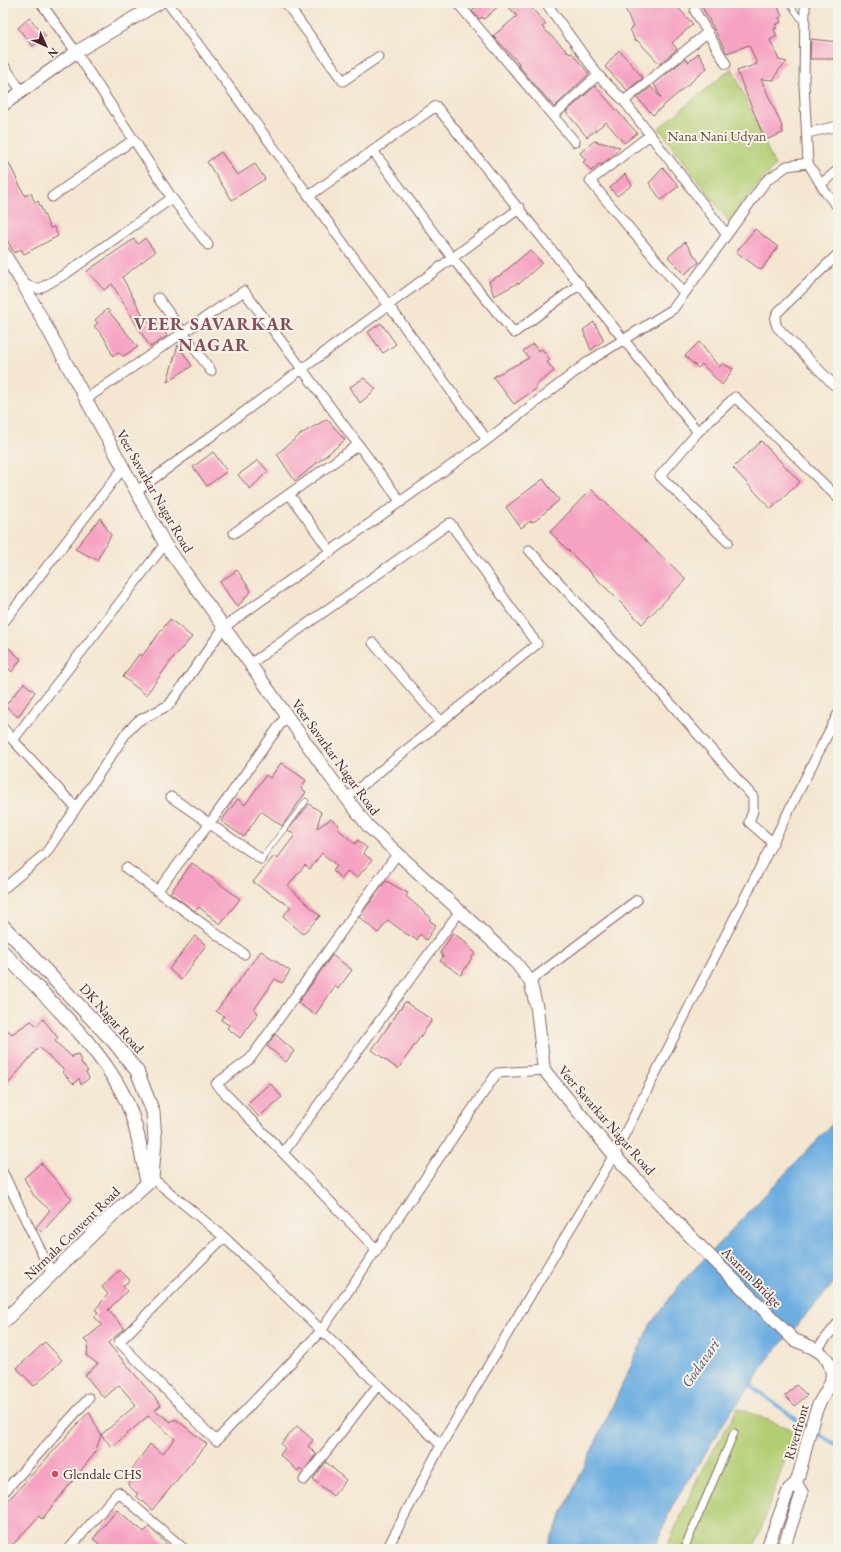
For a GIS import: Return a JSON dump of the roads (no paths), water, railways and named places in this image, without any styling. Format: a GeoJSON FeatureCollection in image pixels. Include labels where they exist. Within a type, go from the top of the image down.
{"type":"FeatureCollection","features":[{"type":"Feature","properties":{"kind":"main road","name":"DK Nagar Road"},"geometry":{"type":"LineString","coordinates":[[3,926],[114,1042],[137,1071],[153,1112],[155,1140],[149,1181]]}},
{"type":"Feature","properties":{"kind":"main road"},"geometry":{"type":"LineString","coordinates":[[3,952],[88,1043],[113,1077],[128,1106],[149,1181]]}},
{"type":"Feature","properties":{"kind":"main road","name":"Nirmala Convent Road"},"geometry":{"type":"LineString","coordinates":[[3,1322],[149,1181]]}},
{"type":"Feature","properties":{"kind":"street"},"geometry":{"type":"LineString","coordinates":[[41,3],[76,52],[172,198],[208,244]]}},
{"type":"Feature","properties":{"kind":"street"},"geometry":{"type":"LineString","coordinates":[[3,105],[76,52],[159,3]]}},
{"type":"Feature","properties":{"kind":"street"},"geometry":{"type":"LineString","coordinates":[[168,3],[487,440]]}},
{"type":"Feature","properties":{"kind":"street"},"geometry":{"type":"LineString","coordinates":[[286,3],[343,81],[378,57]]}},
{"type":"Feature","properties":{"kind":"street"},"geometry":{"type":"LineString","coordinates":[[464,3],[460,6],[575,142]]}},
{"type":"Feature","properties":{"kind":"street"},"geometry":{"type":"LineString","coordinates":[[546,3],[598,75],[624,101],[728,235]]}},
{"type":"Feature","properties":{"kind":"street"},"geometry":{"type":"LineString","coordinates":[[805,3],[804,84],[808,163],[838,207]]}},
{"type":"Feature","properties":{"kind":"street"},"geometry":{"type":"LineString","coordinates":[[695,11],[726,64]]}},
{"type":"Feature","properties":{"kind":"street"},"geometry":{"type":"LineString","coordinates":[[624,101],[708,32]]}},
{"type":"Feature","properties":{"kind":"street"},"geometry":{"type":"LineString","coordinates":[[3,64],[22,92]]}},
{"type":"Feature","properties":{"kind":"street"},"geometry":{"type":"LineString","coordinates":[[552,116],[598,75]]}},
{"type":"Feature","properties":{"kind":"street"},"geometry":{"type":"LineString","coordinates":[[309,196],[436,106],[520,208],[698,432]]}},
{"type":"Feature","properties":{"kind":"street"},"geometry":{"type":"LineString","coordinates":[[807,133],[838,126]]}},
{"type":"Feature","properties":{"kind":"street"},"geometry":{"type":"LineString","coordinates":[[650,135],[590,181],[684,294]]}},
{"type":"Feature","properties":{"kind":"street"},"geometry":{"type":"LineString","coordinates":[[52,197],[133,140]]}},
{"type":"Feature","properties":{"kind":"street"},"geometry":{"type":"LineString","coordinates":[[373,151],[453,258],[514,333],[580,284]]}},
{"type":"Feature","properties":{"kind":"street"},"geometry":{"type":"LineString","coordinates":[[3,889],[46,853],[127,732],[138,721],[169,705],[224,628],[487,440],[589,362],[673,309],[766,181],[787,166],[808,163]]}},
{"type":"Feature","properties":{"kind":"street"},"geometry":{"type":"LineString","coordinates":[[821,184],[838,170]]}},
{"type":"Feature","properties":{"kind":"street"},"geometry":{"type":"LineString","coordinates":[[23,284],[39,289],[67,273],[172,198]]}},
{"type":"Feature","properties":{"kind":"street"},"geometry":{"type":"LineString","coordinates":[[137,491],[520,208]]}},
{"type":"Feature","properties":{"kind":"street","name":"Veer Savarkar Nagar Road"},"geometry":{"type":"LineString","coordinates":[[3,252],[23,284],[165,544],[286,715],[368,826],[516,963],[530,981],[537,1009],[544,1070],[614,1155],[688,1234]]}},
{"type":"Feature","properties":{"kind":"street"},"geometry":{"type":"LineString","coordinates":[[834,385],[777,327],[775,320],[777,313],[838,254]]}},
{"type":"Feature","properties":{"kind":"street"},"geometry":{"type":"LineString","coordinates":[[86,399],[244,291],[401,502]]}},
{"type":"Feature","properties":{"kind":"street"},"geometry":{"type":"LineString","coordinates":[[158,298],[211,371]]}},
{"type":"Feature","properties":{"kind":"street"},"geometry":{"type":"LineString","coordinates":[[728,542],[660,476],[698,432],[734,397],[838,498]]}},
{"type":"Feature","properties":{"kind":"street"},"geometry":{"type":"LineString","coordinates":[[234,532],[358,445]]}},
{"type":"Feature","properties":{"kind":"street"},"geometry":{"type":"LineString","coordinates":[[3,623],[124,467]]}},
{"type":"Feature","properties":{"kind":"street"},"geometry":{"type":"LineString","coordinates":[[289,494],[331,552]]}},
{"type":"Feature","properties":{"kind":"street"},"geometry":{"type":"LineString","coordinates":[[250,664],[450,523],[536,644],[347,798]]}},
{"type":"Feature","properties":{"kind":"street"},"geometry":{"type":"LineString","coordinates":[[13,740],[165,544]]}},
{"type":"Feature","properties":{"kind":"street"},"geometry":{"type":"LineString","coordinates":[[530,550],[673,706],[753,797],[753,811],[749,822],[773,843]]}},
{"type":"Feature","properties":{"kind":"street"},"geometry":{"type":"LineString","coordinates":[[373,643],[441,722]]}},
{"type":"Feature","properties":{"kind":"street"},"geometry":{"type":"LineString","coordinates":[[387,1549],[441,1445],[614,1155],[838,714]]}},
{"type":"Feature","properties":{"kind":"street"},"geometry":{"type":"LineString","coordinates":[[158,890],[210,823],[286,715]]}},
{"type":"Feature","properties":{"kind":"street"},"geometry":{"type":"LineString","coordinates":[[3,728],[76,808]]}},
{"type":"Feature","properties":{"kind":"street"},"geometry":{"type":"LineString","coordinates":[[171,796],[261,859]]}},
{"type":"Feature","properties":{"kind":"street"},"geometry":{"type":"LineString","coordinates":[[377,1250],[216,1084],[250,1059],[398,853]]}},
{"type":"Feature","properties":{"kind":"street"},"geometry":{"type":"LineString","coordinates":[[126,868],[244,954]]}},
{"type":"Feature","properties":{"kind":"street"},"geometry":{"type":"LineString","coordinates":[[530,981],[637,900]]}},
{"type":"Feature","properties":{"kind":"street"},"geometry":{"type":"LineString","coordinates":[[283,1152],[460,911]]}},
{"type":"Feature","properties":{"kind":"street"},"geometry":{"type":"LineString","coordinates":[[224,1237],[119,1342],[216,1441],[321,1331],[497,1074],[544,1070]]}},
{"type":"Feature","properties":{"kind":"street"},"geometry":{"type":"LineString","coordinates":[[3,1173],[52,1274]]}},
{"type":"Feature","properties":{"kind":"street"},"geometry":{"type":"LineString","coordinates":[[149,1181],[224,1237],[441,1445]]}},
{"type":"Feature","properties":{"kind":"street","name":"Asaram Bridge"},"geometry":{"type":"LineString","coordinates":[[688,1234],[794,1340],[817,1349]]}},
{"type":"Feature","properties":{"kind":"street"},"geometry":{"type":"LineString","coordinates":[[817,1349],[838,1323]]}},
{"type":"Feature","properties":{"kind":"street","name":"Riverfront"},"geometry":{"type":"LineString","coordinates":[[767,1549],[789,1489],[796,1483],[801,1471],[818,1406],[830,1386],[832,1370],[825,1357],[817,1349]]}},
{"type":"Feature","properties":{"kind":"street"},"geometry":{"type":"LineString","coordinates":[[304,1480],[378,1385]]}},
{"type":"Feature","properties":{"kind":"street"},"geometry":{"type":"LineString","coordinates":[[3,1493],[89,1398]]}},
{"type":"Feature","properties":{"kind":"street"},"geometry":{"type":"LineString","coordinates":[[684,1549],[734,1433]]}},
{"type":"Feature","properties":{"kind":"street"},"geometry":{"type":"LineString","coordinates":[[782,1549],[802,1493],[796,1483]]}},
{"type":"Feature","properties":{"kind":"street"},"geometry":{"type":"LineString","coordinates":[[69,1549],[118,1492],[184,1549]]}},
{"type":"Feature","properties":{"kind":"lane"},"geometry":{"type":"LineString","coordinates":[[789,3],[804,24]]}},
{"type":"Feature","properties":{"kind":"lane"},"geometry":{"type":"LineString","coordinates":[[261,859],[306,801]]}},
{"type":"Feature","properties":{"kind":"water","name":"Godavari"},"geometry":{"type":"Polygon","coordinates":[[[838,1118],[838,1278],[767,1360],[751,1386],[732,1410],[671,1508],[655,1549],[546,1549],[650,1325],[682,1282],[838,1118]]]}},
{"type":"Feature","properties":{"kind":"waterway"},"geometry":{"type":"LineString","coordinates":[[751,1386],[801,1423],[838,1446]]}},
{"type":"Feature","properties":{"kind":"place","name":"Glendale CHS"},"geometry":{"type":"Point","coordinates":[55,1474]}},
{"type":"Feature","properties":{"kind":"district","name":"VEER SAVARKAR NAGAR"},"geometry":{"type":"Point","coordinates":[214,333]}},
{"type":"Feature","properties":{"kind":"park label","name":"Nana Nani Udyan"},"geometry":{"type":"Point","coordinates":[717,136]}}]}
